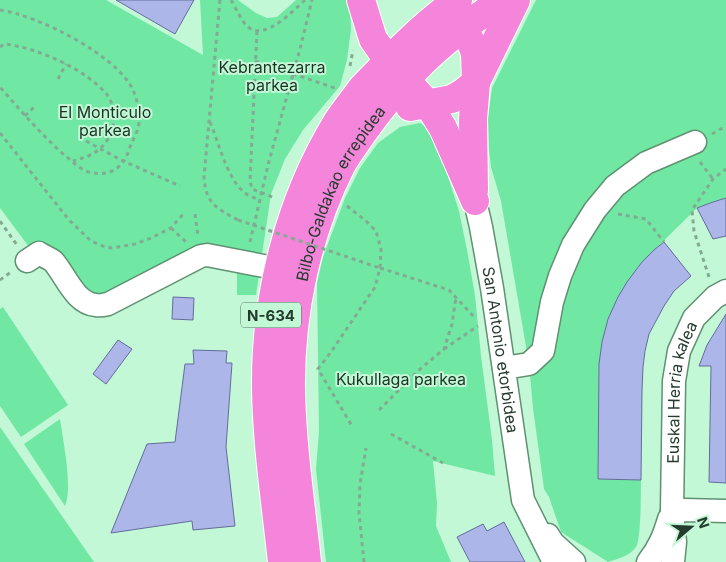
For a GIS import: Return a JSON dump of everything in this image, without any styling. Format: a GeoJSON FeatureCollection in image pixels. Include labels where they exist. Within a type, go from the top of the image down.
{"type":"FeatureCollection","features":[{"type":"Feature","properties":{"kind":"highway","name":"Bilbo-Galdakao errepidea"},"geometry":{"type":"LineString","coordinates":[[307,562],[293,436],[293,342],[302,277],[322,209],[342,165],[386,102],[397,70],[432,19],[450,9],[503,0]]}},
{"type":"Feature","properties":{"kind":"highway"},"geometry":{"type":"LineString","coordinates":[[362,134],[391,113],[410,107],[452,99],[476,82],[516,0]]}},
{"type":"Feature","properties":{"kind":"highway"},"geometry":{"type":"LineString","coordinates":[[367,5],[373,39],[397,70],[428,104],[443,128],[475,201]]}},
{"type":"Feature","properties":{"kind":"highway"},"geometry":{"type":"LineString","coordinates":[[352,89],[367,5]]}},
{"type":"Feature","properties":{"kind":"highway"},"geometry":{"type":"LineString","coordinates":[[450,9],[470,40],[475,54],[476,82],[473,119],[475,201]]}},
{"type":"Feature","properties":{"kind":"highway","name":"Bilbo-Galdakao errepidea"},"geometry":{"type":"LineString","coordinates":[[282,562],[269,438],[266,388],[268,341],[279,268],[297,205],[352,89],[397,70]]}},
{"type":"Feature","properties":{"kind":"street"},"geometry":{"type":"LineString","coordinates":[[504,368],[529,364],[543,351],[552,302],[573,245],[595,210],[615,186],[646,163],[695,142]]}},
{"type":"Feature","properties":{"kind":"street","name":"San Antonio etorbidea"},"geometry":{"type":"LineString","coordinates":[[475,201],[491,279],[523,500],[554,562]]}},
{"type":"Feature","properties":{"kind":"street"},"geometry":{"type":"LineString","coordinates":[[27,261],[39,254],[52,260],[78,295],[87,303],[96,306],[108,304],[201,256],[207,255],[279,268]]}},
{"type":"Feature","properties":{"kind":"street","name":"Euskal Herria kalea"},"geometry":{"type":"LineString","coordinates":[[673,562],[675,542],[672,511],[674,381],[679,351],[694,318],[720,294]]}},
{"type":"Feature","properties":{"kind":"street","name":"San Antonio etorbidea"},"geometry":{"type":"LineString","coordinates":[[523,500],[554,543],[574,562]]}},
{"type":"Feature","properties":{"kind":"street"},"geometry":{"type":"LineString","coordinates":[[672,511],[726,511]]}},
{"type":"Feature","properties":{"kind":"street","name":"Euskal Herria kalea"},"geometry":{"type":"LineString","coordinates":[[648,562],[664,538],[672,511]]}},
{"type":"Feature","properties":{"kind":"path"},"geometry":{"type":"LineString","coordinates":[[220,0],[204,177],[208,196],[216,207],[238,220],[449,290],[481,325],[444,349],[419,370],[379,410]]}},
{"type":"Feature","properties":{"kind":"path"},"geometry":{"type":"LineString","coordinates":[[231,0],[246,26],[257,31],[264,30],[280,22],[305,0]]}},
{"type":"Feature","properties":{"kind":"path"},"geometry":{"type":"LineString","coordinates":[[246,262],[261,194],[312,0]]}},
{"type":"Feature","properties":{"kind":"path"},"geometry":{"type":"LineString","coordinates":[[0,10],[26,16],[82,43],[105,58],[126,78],[133,89],[137,101],[139,123],[137,133],[123,162],[113,171],[107,174],[88,172],[79,168],[46,138],[24,116],[0,86]]}},
{"type":"Feature","properties":{"kind":"path"},"geometry":{"type":"LineString","coordinates":[[257,31],[250,181],[252,189],[261,194],[275,198],[278,190]]}},
{"type":"Feature","properties":{"kind":"path"},"geometry":{"type":"LineString","coordinates":[[0,46],[4,44],[28,48],[66,64],[96,83],[108,97],[113,106],[114,117],[113,127],[108,139],[101,148],[91,155],[72,161]]}},
{"type":"Feature","properties":{"kind":"path"},"geometry":{"type":"LineString","coordinates":[[255,61],[352,89]]}},
{"type":"Feature","properties":{"kind":"path"},"geometry":{"type":"LineString","coordinates":[[58,79],[66,64]]}},
{"type":"Feature","properties":{"kind":"path"},"geometry":{"type":"LineString","coordinates":[[24,116],[35,106]]}},
{"type":"Feature","properties":{"kind":"path"},"geometry":{"type":"LineString","coordinates":[[210,120],[237,186],[246,194],[260,200]]}},
{"type":"Feature","properties":{"kind":"path"},"geometry":{"type":"LineString","coordinates":[[0,133],[68,220],[91,241],[112,248],[135,244],[171,228],[185,212]]}},
{"type":"Feature","properties":{"kind":"path"},"geometry":{"type":"LineString","coordinates":[[86,141],[123,162],[180,186]]}},
{"type":"Feature","properties":{"kind":"path"},"geometry":{"type":"LineString","coordinates":[[720,294],[694,231],[692,210],[713,179],[726,169]]}},
{"type":"Feature","properties":{"kind":"path"},"geometry":{"type":"LineString","coordinates":[[343,203],[376,231],[381,249],[380,268],[375,287],[318,370],[352,426]]}},
{"type":"Feature","properties":{"kind":"path"},"geometry":{"type":"LineString","coordinates":[[595,210],[646,219],[664,242]]}},
{"type":"Feature","properties":{"kind":"path"},"geometry":{"type":"LineString","coordinates":[[0,221],[27,261]]}},
{"type":"Feature","properties":{"kind":"path"},"geometry":{"type":"LineString","coordinates":[[444,349],[452,324],[456,297]]}},
{"type":"Feature","properties":{"kind":"path"},"geometry":{"type":"LineString","coordinates":[[391,434],[442,464]]}},
{"type":"Feature","properties":{"kind":"path"},"geometry":{"type":"LineString","coordinates":[[364,562],[359,513],[360,484],[366,448]]}},
{"type":"Feature","properties":{"kind":"green space","name":"El Monticulo parkea"},"geometry":{"type":"Polygon","coordinates":[[[0,0],[106,0],[203,55],[200,0],[238,0],[256,13],[267,18],[277,17],[296,0],[347,0],[350,8],[351,29],[347,60],[340,86],[303,130],[285,159],[271,194],[256,295],[237,295],[237,270],[205,265],[110,309],[47,271],[0,208],[0,0]]]}},
{"type":"Feature","properties":{"kind":"green space"},"geometry":{"type":"Polygon","coordinates":[[[536,0],[726,0],[726,198],[697,208],[642,262],[627,282],[599,364],[598,479],[641,480],[638,543],[627,555],[608,562],[561,532],[549,497],[544,489],[529,364],[501,201],[491,167],[488,118],[492,88],[536,0]]]}},
{"type":"Feature","properties":{"kind":"green space","name":"Kukullaga parkea"},"geometry":{"type":"Polygon","coordinates":[[[420,123],[432,131],[459,211],[475,295],[495,476],[433,461],[437,503],[436,526],[451,562],[326,562],[316,469],[319,431],[317,283],[323,257],[345,198],[360,168],[378,143],[400,127],[420,123]]]}},
{"type":"Feature","properties":{"kind":"green space"},"geometry":{"type":"Polygon","coordinates":[[[3,307],[68,405],[21,437],[0,406],[0,309],[3,307]]]}},
{"type":"Feature","properties":{"kind":"green space"},"geometry":{"type":"Polygon","coordinates":[[[60,419],[68,476],[65,506],[24,444],[60,419]]]}},
{"type":"Feature","properties":{"kind":"green space"},"geometry":{"type":"Polygon","coordinates":[[[0,427],[94,562],[0,562],[0,427]]]}},
{"type":"Feature","properties":{"kind":"building"},"geometry":{"type":"Polygon","coordinates":[[[116,0],[194,0],[175,34],[116,0]]]}},
{"type":"Feature","properties":{"kind":"building"},"geometry":{"type":"Polygon","coordinates":[[[726,198],[726,236],[713,239],[697,208],[726,198]]]}},
{"type":"Feature","properties":{"kind":"building"},"geometry":{"type":"Polygon","coordinates":[[[664,242],[691,276],[674,291],[649,334],[643,367],[641,480],[598,479],[599,364],[608,319],[627,282],[642,262],[664,242]]]}},
{"type":"Feature","properties":{"kind":"building"},"geometry":{"type":"Polygon","coordinates":[[[173,297],[194,298],[193,320],[172,319],[173,297]]]}},
{"type":"Feature","properties":{"kind":"building"},"geometry":{"type":"Polygon","coordinates":[[[726,314],[726,483],[709,482],[711,366],[699,366],[707,345],[726,314]]]}},
{"type":"Feature","properties":{"kind":"building"},"geometry":{"type":"Polygon","coordinates":[[[118,340],[132,349],[106,384],[93,374],[118,340]]]}},
{"type":"Feature","properties":{"kind":"building"},"geometry":{"type":"Polygon","coordinates":[[[193,350],[227,351],[226,363],[232,363],[226,447],[235,526],[193,530],[192,521],[111,533],[147,444],[175,442],[185,364],[194,364],[193,350]]]}},
{"type":"Feature","properties":{"kind":"building"},"geometry":{"type":"Polygon","coordinates":[[[504,522],[525,562],[470,562],[457,537],[483,524],[487,531],[504,522]]]}},
{"type":"Feature","properties":{"kind":"park label","name":"Kebrantezarra parkea"},"geometry":{"type":"Point","coordinates":[272,76]}}]}
